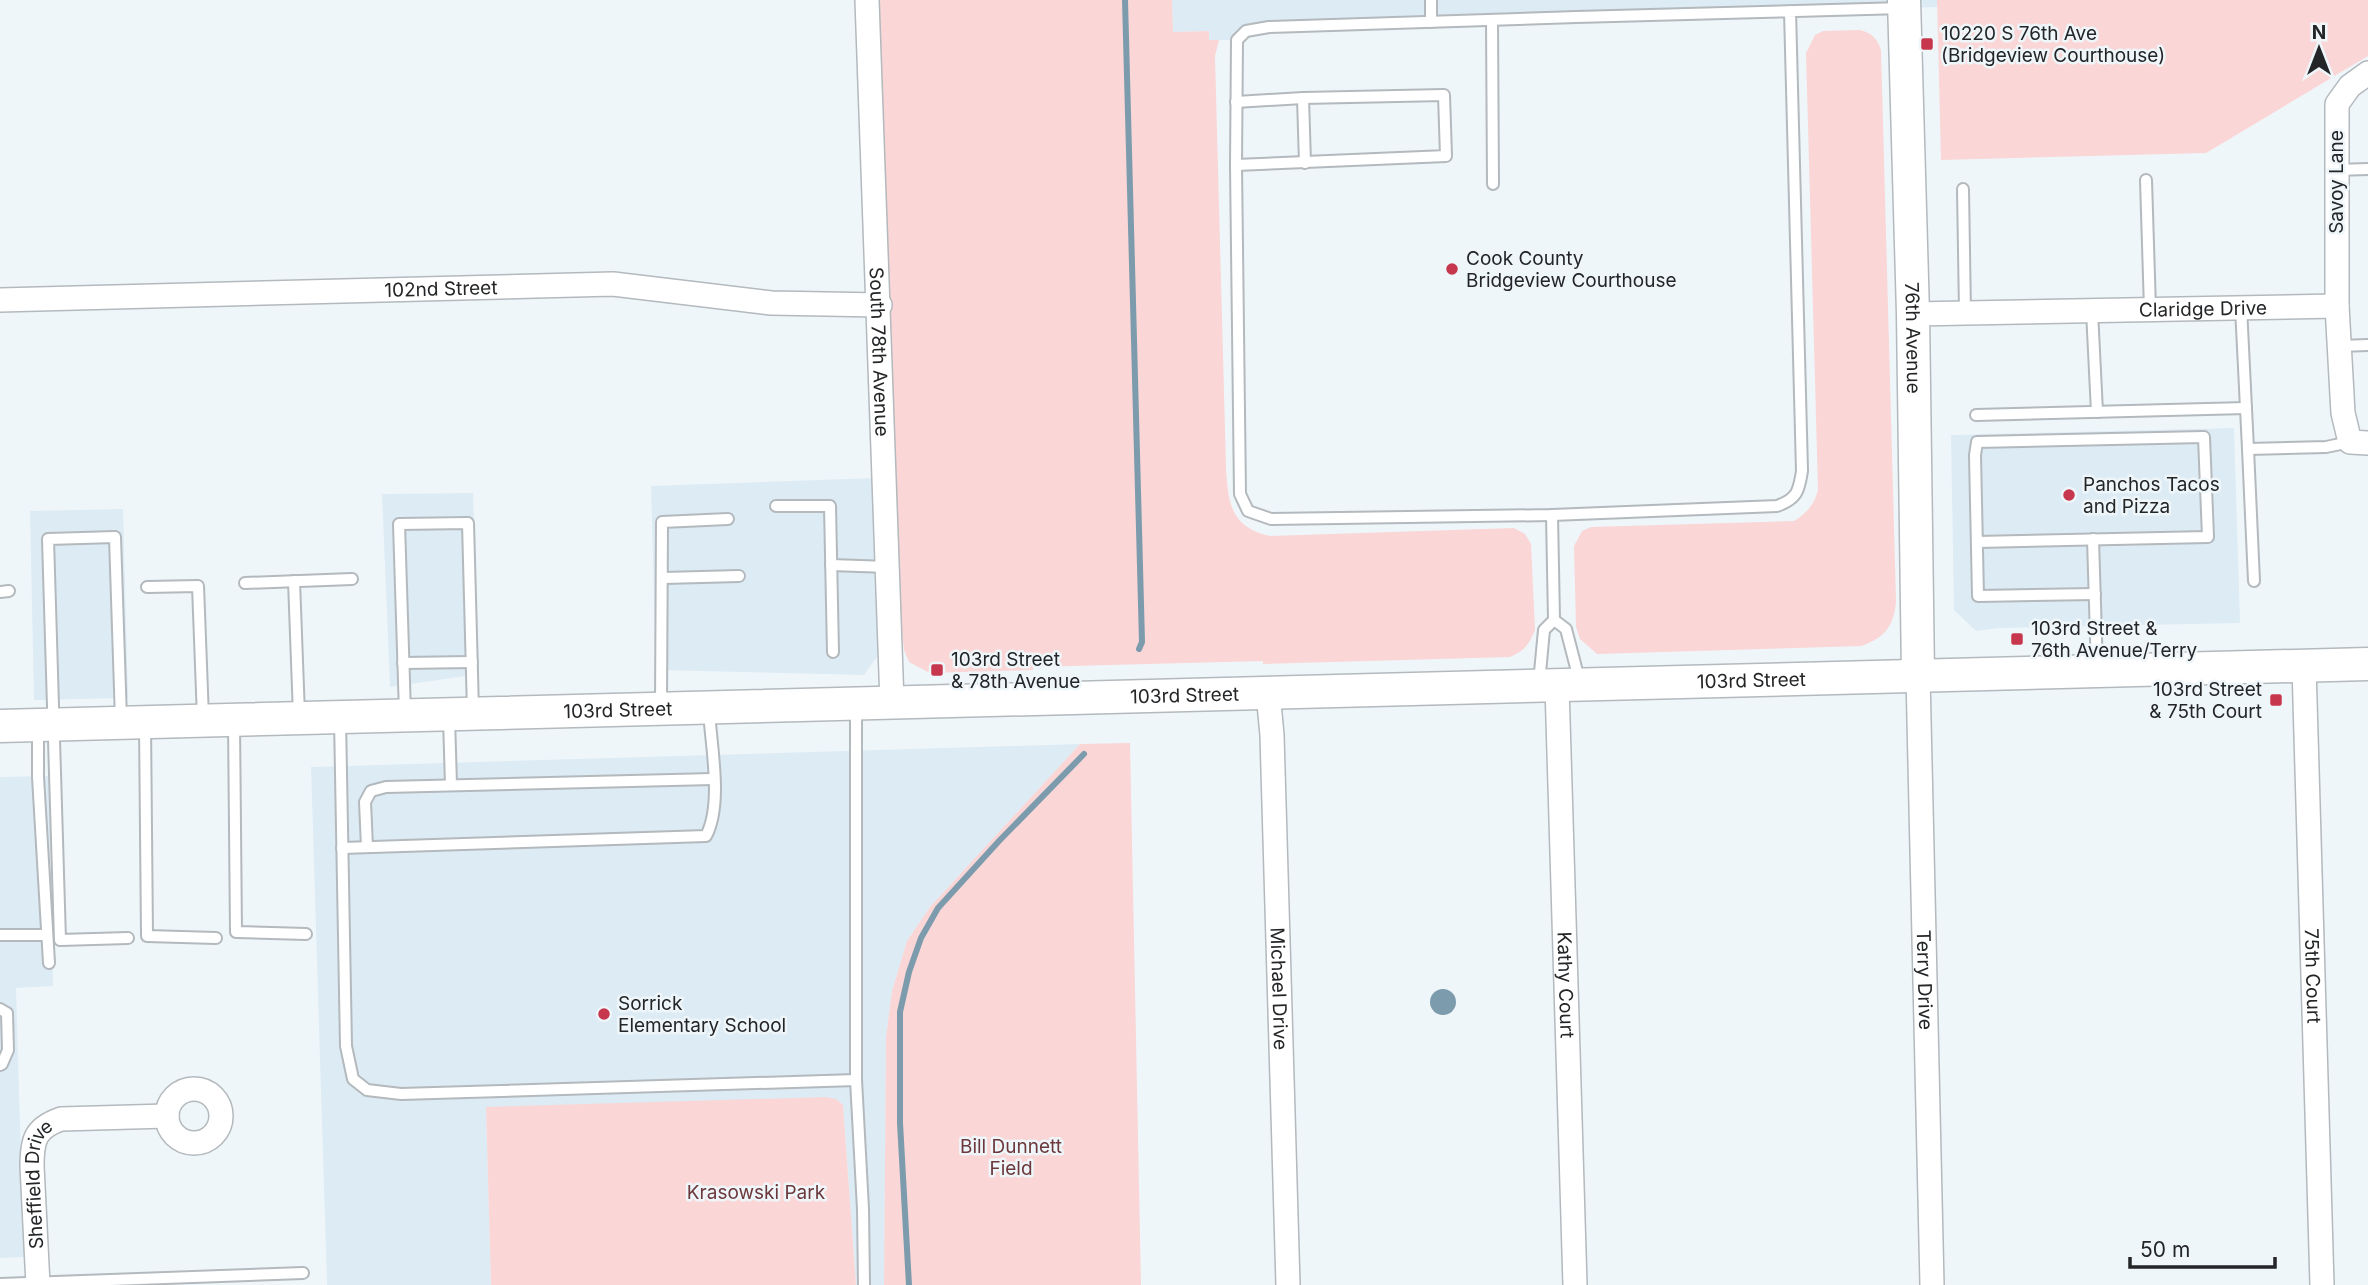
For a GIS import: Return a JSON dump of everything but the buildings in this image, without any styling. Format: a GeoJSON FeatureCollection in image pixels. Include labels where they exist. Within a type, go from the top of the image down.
{"type":"FeatureCollection","features":[{"type":"Feature","properties":{"kind":"street","name":"South 78th Avenue"},"geometry":{"type":"LineString","coordinates":[[867,0],[880,305],[892,703]]}},
{"type":"Feature","properties":{"kind":"street","name":"76th Avenue"},"geometry":{"type":"LineString","coordinates":[[1904,4],[1913,314],[1918,676]]}},
{"type":"Feature","properties":{"kind":"street","name":"Savoy Lane"},"geometry":{"type":"LineString","coordinates":[[2337,306],[2337,104],[2350,86],[2368,73]]}},
{"type":"Feature","properties":{"kind":"street","name":"102nd Street"},"geometry":{"type":"LineString","coordinates":[[0,300],[613,284],[771,303],[880,305]]}},
{"type":"Feature","properties":{"kind":"street","name":"Claridge Drive"},"geometry":{"type":"LineString","coordinates":[[1913,314],[2337,306]]}},
{"type":"Feature","properties":{"kind":"street"},"geometry":{"type":"LineString","coordinates":[[2337,306],[2343,413],[2359,442]]}},
{"type":"Feature","properties":{"kind":"street","name":"103rd Street"},"geometry":{"type":"LineString","coordinates":[[0,726],[2368,664]]}},
{"type":"Feature","properties":{"kind":"street","name":"75th Court"},"geometry":{"type":"LineString","coordinates":[[2304,666],[2322,1285]]}},
{"type":"Feature","properties":{"kind":"street","name":"Terry Drive"},"geometry":{"type":"LineString","coordinates":[[1918,676],[1932,1285]]}},
{"type":"Feature","properties":{"kind":"street","name":"Kathy Court"},"geometry":{"type":"LineString","coordinates":[[1559,686],[1575,1285]]}},
{"type":"Feature","properties":{"kind":"street","name":"Michael Drive"},"geometry":{"type":"LineString","coordinates":[[1268,693],[1272,735],[1288,1285]]}},
{"type":"Feature","properties":{"kind":"street","name":"Sheffield Drive"},"geometry":{"type":"LineString","coordinates":[[38,1284],[32,1166],[32,1149],[37,1134],[46,1124],[61,1119],[167,1116]]}},
{"type":"Feature","properties":{"kind":"lane"},"geometry":{"type":"LineString","coordinates":[[1431,0],[1431,22]]}},
{"type":"Feature","properties":{"kind":"lane"},"geometry":{"type":"LineString","coordinates":[[1790,11],[1802,471],[1800,489],[1789,502],[1777,506],[1552,514],[1271,519],[1248,511],[1240,494],[1236,165],[1237,40],[1246,31],[1269,27],[1790,11],[1807,5],[1904,4]]}},
{"type":"Feature","properties":{"kind":"lane"},"geometry":{"type":"LineString","coordinates":[[1492,21],[1493,184]]}},
{"type":"Feature","properties":{"kind":"lane"},"geometry":{"type":"LineString","coordinates":[[1236,102],[1444,95],[1446,156],[1236,165]]}},
{"type":"Feature","properties":{"kind":"lane"},"geometry":{"type":"LineString","coordinates":[[1303,98],[1305,163]]}},
{"type":"Feature","properties":{"kind":"lane"},"geometry":{"type":"LineString","coordinates":[[2336,170],[2368,169]]}},
{"type":"Feature","properties":{"kind":"lane"},"geometry":{"type":"LineString","coordinates":[[2146,180],[2150,309]]}},
{"type":"Feature","properties":{"kind":"lane"},"geometry":{"type":"LineString","coordinates":[[1963,189],[1965,313]]}},
{"type":"Feature","properties":{"kind":"lane"},"geometry":{"type":"LineString","coordinates":[[2241,307],[2254,581]]}},
{"type":"Feature","properties":{"kind":"lane"},"geometry":{"type":"LineString","coordinates":[[2092,311],[2097,412]]}},
{"type":"Feature","properties":{"kind":"lane"},"geometry":{"type":"LineString","coordinates":[[2339,346],[2368,345]]}},
{"type":"Feature","properties":{"kind":"lane"},"geometry":{"type":"LineString","coordinates":[[1976,415],[2246,408]]}},
{"type":"Feature","properties":{"kind":"lane"},"geometry":{"type":"LineString","coordinates":[[1977,542],[2208,537],[2204,437],[1977,442],[1975,455],[1978,596],[2095,594]]}},
{"type":"Feature","properties":{"kind":"lane"},"geometry":{"type":"LineString","coordinates":[[2248,449],[2326,447],[2359,442]]}},
{"type":"Feature","properties":{"kind":"lane"},"geometry":{"type":"LineString","coordinates":[[776,506],[830,506],[833,652]]}},
{"type":"Feature","properties":{"kind":"lane"},"geometry":{"type":"LineString","coordinates":[[1552,514],[1554,620],[1544,630],[1559,686]]}},
{"type":"Feature","properties":{"kind":"lane"},"geometry":{"type":"LineString","coordinates":[[661,709],[664,578],[662,522],[728,519]]}},
{"type":"Feature","properties":{"kind":"lane"},"geometry":{"type":"LineString","coordinates":[[405,716],[399,524],[468,523],[472,662],[451,785]]}},
{"type":"Feature","properties":{"kind":"lane"},"geometry":{"type":"LineString","coordinates":[[128,938],[61,940],[46,725],[48,539],[115,537],[133,723],[147,936],[216,938]]}},
{"type":"Feature","properties":{"kind":"lane"},"geometry":{"type":"LineString","coordinates":[[2093,539],[2097,671]]}},
{"type":"Feature","properties":{"kind":"lane"},"geometry":{"type":"LineString","coordinates":[[831,565],[888,566]]}},
{"type":"Feature","properties":{"kind":"lane"},"geometry":{"type":"LineString","coordinates":[[664,578],[739,576]]}},
{"type":"Feature","properties":{"kind":"lane"},"geometry":{"type":"LineString","coordinates":[[245,583],[352,579]]}},
{"type":"Feature","properties":{"kind":"lane"},"geometry":{"type":"LineString","coordinates":[[294,581],[300,718]]}},
{"type":"Feature","properties":{"kind":"lane"},"geometry":{"type":"LineString","coordinates":[[147,587],[198,586],[203,721]]}},
{"type":"Feature","properties":{"kind":"lane"},"geometry":{"type":"LineString","coordinates":[[1554,620],[1566,628],[1559,686]]}},
{"type":"Feature","properties":{"kind":"lane"},"geometry":{"type":"LineString","coordinates":[[403,663],[472,662]]}},
{"type":"Feature","properties":{"kind":"lane"},"geometry":{"type":"LineString","coordinates":[[856,704],[856,1080],[864,1285]]}},
{"type":"Feature","properties":{"kind":"lane"},"geometry":{"type":"LineString","coordinates":[[342,848],[706,835],[712,824],[713,779],[709,708]]}},
{"type":"Feature","properties":{"kind":"lane"},"geometry":{"type":"LineString","coordinates":[[340,717],[346,1046],[353,1079],[367,1090],[401,1094],[856,1080]]}},
{"type":"Feature","properties":{"kind":"lane"},"geometry":{"type":"LineString","coordinates":[[234,720],[236,932],[306,934]]}},
{"type":"Feature","properties":{"kind":"lane"},"geometry":{"type":"LineString","coordinates":[[46,725],[38,777],[49,963]]}},
{"type":"Feature","properties":{"kind":"lane"},"geometry":{"type":"LineString","coordinates":[[367,847],[365,802],[371,791],[386,787],[713,779]]}},
{"type":"Feature","properties":{"kind":"lane"},"geometry":{"type":"LineString","coordinates":[[0,935],[47,935]]}},
{"type":"Feature","properties":{"kind":"lane"},"geometry":{"type":"LineString","coordinates":[[0,1009],[6,1013],[8,1050],[0,1065]]}},
{"type":"Feature","properties":{"kind":"lane"},"geometry":{"type":"LineString","coordinates":[[0,1284],[303,1273]]}},
{"type":"Feature","properties":{"kind":"shaded area"},"geometry":{"type":"Polygon","coordinates":[[[1172,0],[1937,0],[1937,7],[1269,27],[1237,40],[1209,40],[1209,31],[1173,32],[1172,0]]]}},
{"type":"Feature","properties":{"kind":"shaded area"},"geometry":{"type":"Polygon","coordinates":[[[2234,428],[2240,623],[2000,628],[1976,631],[1954,610],[1951,435],[2234,428]]]}},
{"type":"Feature","properties":{"kind":"shaded area"},"geometry":{"type":"Polygon","coordinates":[[[876,478],[882,650],[864,675],[656,670],[651,486],[876,478]]]}},
{"type":"Feature","properties":{"kind":"shaded area"},"geometry":{"type":"Polygon","coordinates":[[[473,493],[479,674],[390,687],[382,494],[473,493]]]}},
{"type":"Feature","properties":{"kind":"shaded area"},"geometry":{"type":"Polygon","coordinates":[[[123,509],[128,698],[34,700],[30,511],[123,509]]]}},
{"type":"Feature","properties":{"kind":"shaded area","name":"Sorrick Elementary School"},"geometry":{"type":"Polygon","coordinates":[[[1080,744],[930,907],[907,941],[892,991],[886,1037],[884,1285],[856,1285],[843,1105],[486,1108],[491,1285],[327,1285],[311,767],[1080,744]]]}},
{"type":"Feature","properties":{"kind":"shaded area"},"geometry":{"type":"Polygon","coordinates":[[[49,776],[53,986],[16,988],[24,1257],[0,1258],[0,777],[49,776]]]}},
{"type":"Feature","properties":{"kind":"green space"},"geometry":{"type":"Polygon","coordinates":[[[875,0],[1172,0],[1173,32],[1209,31],[1209,40],[1219,40],[1215,56],[1226,467],[1230,502],[1234,511],[1247,526],[1270,536],[1514,528],[1525,534],[1531,544],[1535,630],[1523,650],[1510,657],[1033,667],[1033,670],[930,673],[909,662],[904,650],[901,622],[875,0]]]}},
{"type":"Feature","properties":{"kind":"green space"},"geometry":{"type":"Polygon","coordinates":[[[1937,0],[2368,0],[2368,56],[2206,153],[1941,160],[1937,0]]]}},
{"type":"Feature","properties":{"kind":"green space"},"geometry":{"type":"Polygon","coordinates":[[[1860,30],[1874,37],[1881,50],[1896,601],[1893,617],[1882,635],[1861,646],[1597,654],[1580,639],[1576,627],[1574,546],[1582,531],[1591,527],[1794,521],[1806,512],[1814,500],[1818,490],[1806,53],[1815,35],[1823,31],[1860,30]]]}},
{"type":"Feature","properties":{"kind":"green space","name":"Bill Dunnett Field"},"geometry":{"type":"Polygon","coordinates":[[[1130,743],[1141,1285],[884,1285],[886,1037],[892,991],[907,941],[930,907],[1080,744],[1130,743]]]}},
{"type":"Feature","properties":{"kind":"green space","name":"Krasowski Park"},"geometry":{"type":"Polygon","coordinates":[[[826,1097],[836,1099],[843,1105],[856,1285],[491,1285],[486,1107],[826,1097]]]}},
{"type":"Feature","properties":{"kind":"water"},"geometry":{"type":"Polygon","coordinates":[[[1443,989],[1452,993],[1456,1002],[1452,1011],[1443,1015],[1434,1011],[1430,1002],[1434,993],[1443,989]]]}},
{"type":"Feature","properties":{"kind":"waterway"},"geometry":{"type":"LineString","coordinates":[[1125,0],[1142,642],[1139,649]]}},
{"type":"Feature","properties":{"kind":"waterway"},"geometry":{"type":"LineString","coordinates":[[909,1285],[900,1123],[900,1012],[909,972],[921,938],[938,908],[1084,754]]}},
{"type":"Feature","properties":{"kind":"place","name":"10220 S 76th Ave (Bridgeview Courthouse)"},"geometry":{"type":"Point","coordinates":[1927,44]}},
{"type":"Feature","properties":{"kind":"place","name":"Cook County Bridgeview Courthouse"},"geometry":{"type":"Point","coordinates":[1452,269]}},
{"type":"Feature","properties":{"kind":"place","name":"Panchos Tacos and Pizza"},"geometry":{"type":"Point","coordinates":[2069,495]}},
{"type":"Feature","properties":{"kind":"place","name":"103rd Street & 76th Avenue/Terry"},"geometry":{"type":"Point","coordinates":[2017,639]}},
{"type":"Feature","properties":{"kind":"place","name":"103rd Street & 78th Avenue"},"geometry":{"type":"Point","coordinates":[937,670]}},
{"type":"Feature","properties":{"kind":"place","name":"103rd Street & 75th Court"},"geometry":{"type":"Point","coordinates":[2276,700]}},
{"type":"Feature","properties":{"kind":"place","name":"Sorrick Elementary School"},"geometry":{"type":"Point","coordinates":[604,1014]}}]}
